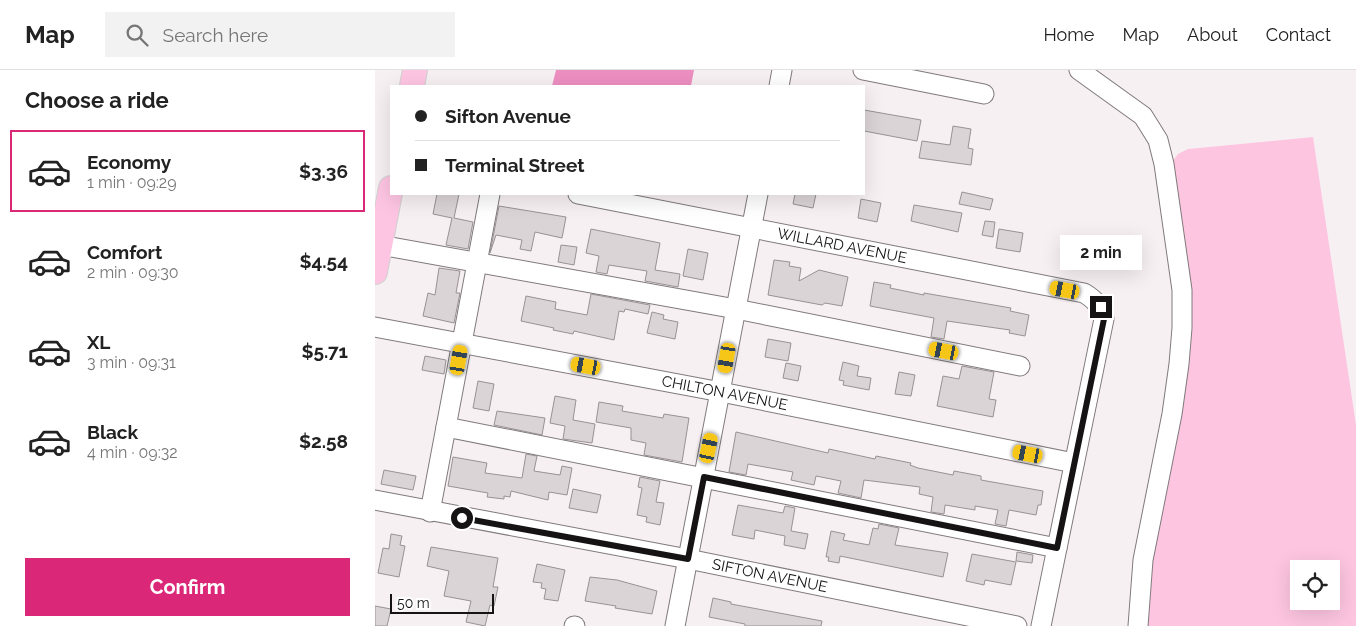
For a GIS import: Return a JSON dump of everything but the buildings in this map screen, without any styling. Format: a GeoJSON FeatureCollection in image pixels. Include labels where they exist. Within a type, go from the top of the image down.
{"type":"FeatureCollection","features":[{"type":"Feature","properties":{"kind":"main road"},"geometry":{"type":"LineString","coordinates":[[412,85],[415,70]]}},
{"type":"Feature","properties":{"kind":"main road"},"geometry":{"type":"LineString","coordinates":[[375,272],[390,193]]}},
{"type":"Feature","properties":{"kind":"street"},"geometry":{"type":"LineString","coordinates":[[779,85],[782,70]]}},
{"type":"Feature","properties":{"kind":"street"},"geometry":{"type":"LineString","coordinates":[[863,70],[984,94]]}},
{"type":"Feature","properties":{"kind":"street"},"geometry":{"type":"LineString","coordinates":[[1079,70],[1143,116],[1158,140],[1164,164],[1181,290],[1182,328],[1179,364],[1172,414],[1143,560],[1138,626]]}},
{"type":"Feature","properties":{"kind":"street"},"geometry":{"type":"LineString","coordinates":[[431,512],[490,195]]}},
{"type":"Feature","properties":{"kind":"street","name":"WILLARD AVENUE"},"geometry":{"type":"LineString","coordinates":[[583,195],[1084,293],[1094,299],[1101,307],[1104,319],[1074,463]]}},
{"type":"Feature","properties":{"kind":"street"},"geometry":{"type":"LineString","coordinates":[[675,626],[758,195]]}},
{"type":"Feature","properties":{"kind":"street"},"geometry":{"type":"LineString","coordinates":[[380,245],[736,309],[1020,366]]}},
{"type":"Feature","properties":{"kind":"street","name":"CHILTON AVENUE"},"geometry":{"type":"LineString","coordinates":[[375,327],[721,392],[1074,463]]}},
{"type":"Feature","properties":{"kind":"street"},"geometry":{"type":"LineString","coordinates":[[446,427],[1057,548]]}},
{"type":"Feature","properties":{"kind":"street"},"geometry":{"type":"LineString","coordinates":[[1041,626],[1074,463]]}},
{"type":"Feature","properties":{"kind":"street","name":"SIFTON AVENUE"},"geometry":{"type":"LineString","coordinates":[[375,500],[688,559],[1017,626]]}},
{"type":"Feature","properties":{"kind":"shaded area"},"geometry":{"type":"Polygon","coordinates":[[[556,70],[694,70],[691,85],[552,85],[556,70]]]}},
{"type":"Feature","properties":{"kind":"shaded area"},"geometry":{"type":"Polygon","coordinates":[[[1313,137],[1356,425],[1356,626],[1144,626],[1144,607],[1182,386],[1172,162],[1178,154],[1188,149],[1313,137]]]}},
{"type":"Feature","properties":{"kind":"route"},"geometry":{"type":"LineString","coordinates":[[462,518],[688,559],[704,477],[1057,548],[1104,319],[1101,307]]}}]}
